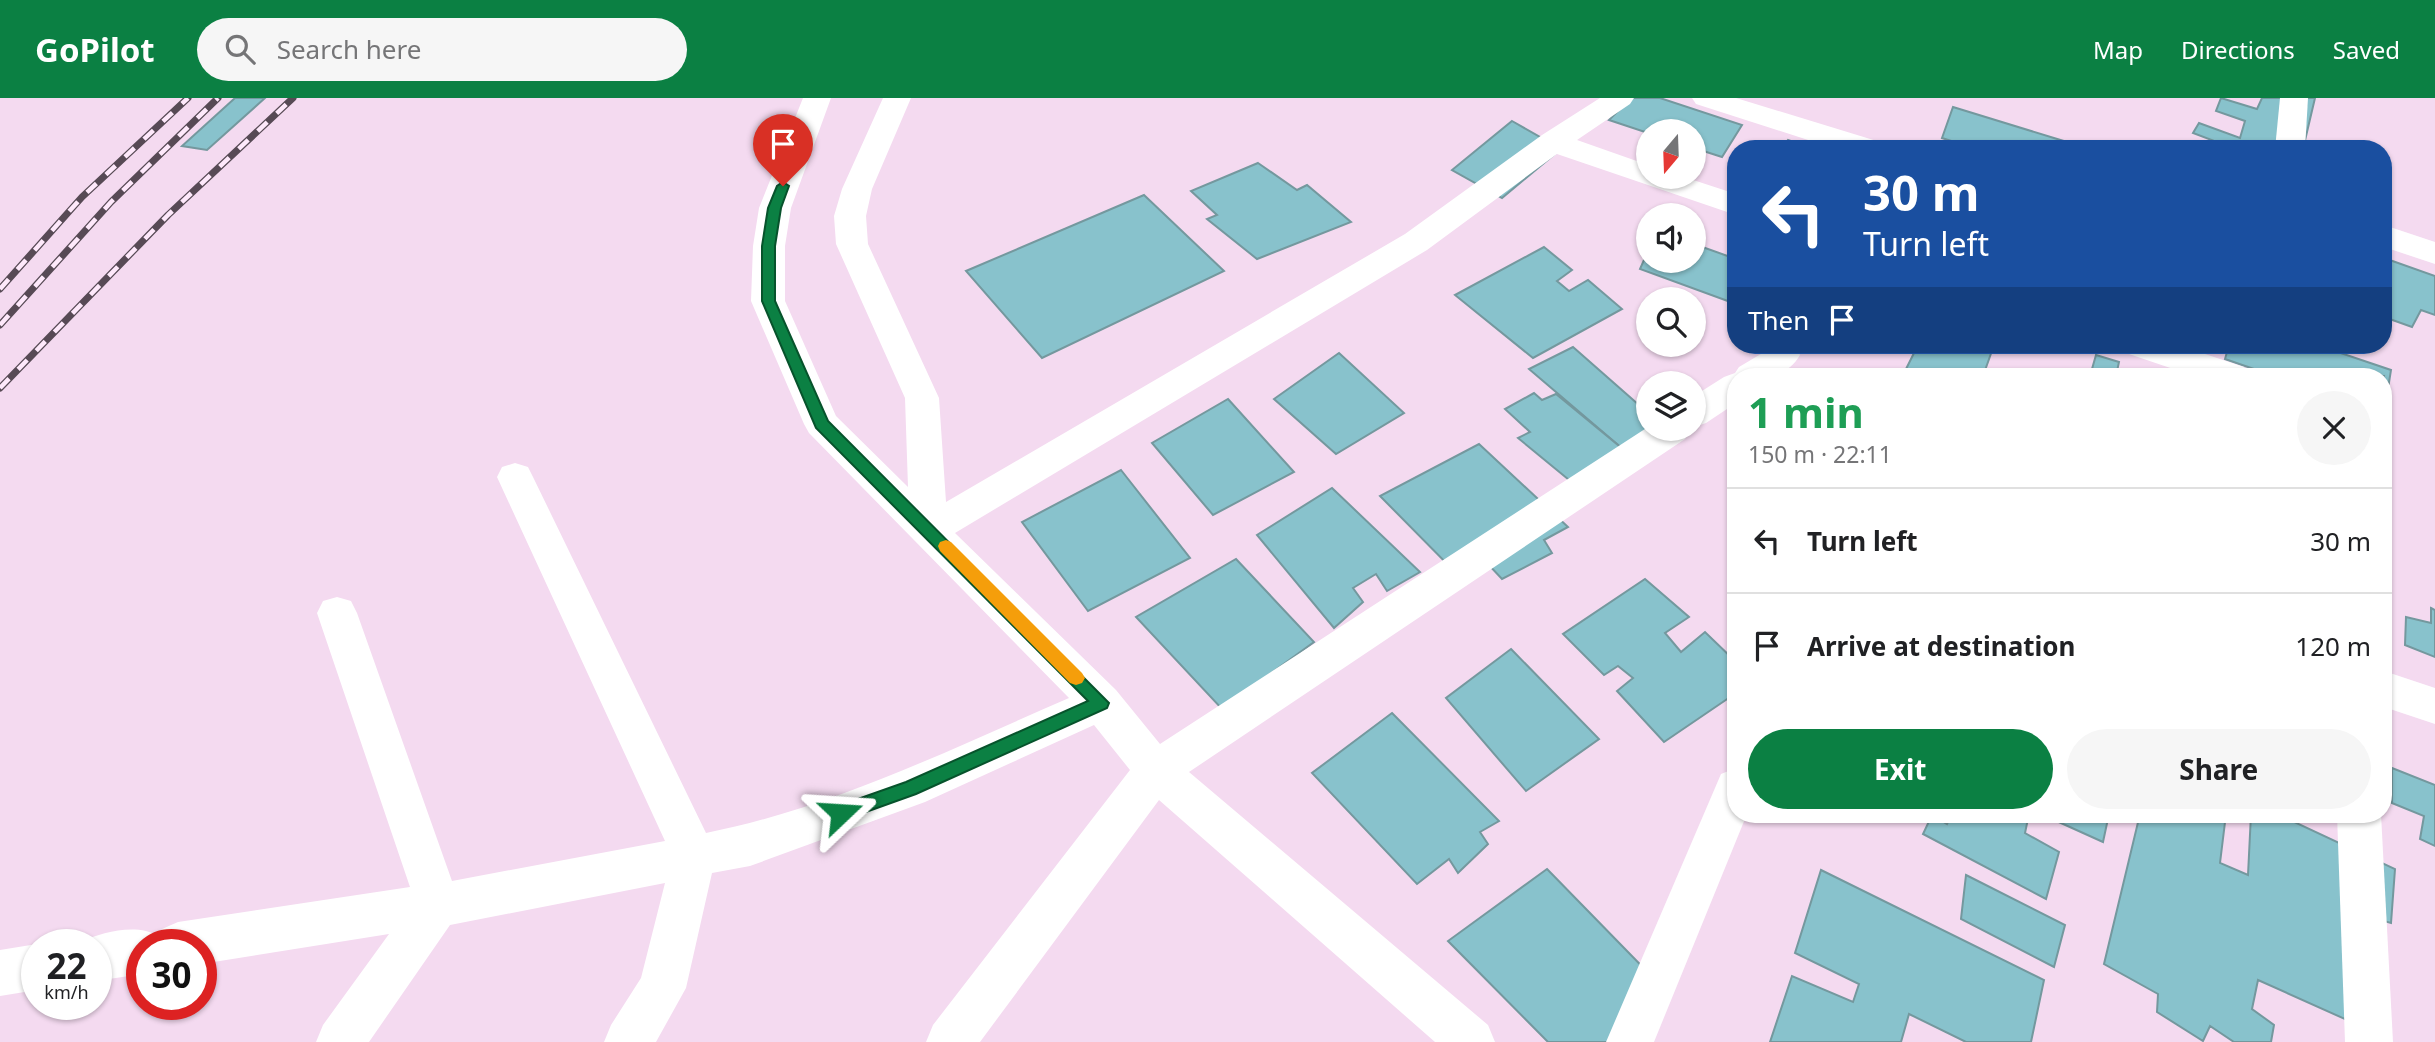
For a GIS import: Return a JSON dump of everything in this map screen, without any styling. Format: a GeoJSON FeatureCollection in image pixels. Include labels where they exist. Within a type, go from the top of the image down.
{"type":"FeatureCollection","features":[{"type":"Feature","properties":{"kind":"street"},"geometry":{"type":"LineString","coordinates":[[817,98],[775,208],[769,246],[768,301],[822,424],[1101,703],[1156,770],[1471,1042]]}},
{"type":"Feature","properties":{"kind":"street"},"geometry":{"type":"LineString","coordinates":[[897,98],[857,190],[850,216],[852,244],[922,398],[929,530]]}},
{"type":"Feature","properties":{"kind":"street"},"geometry":{"type":"LineString","coordinates":[[929,530],[1416,242],[1553,142],[1620,98]]}},
{"type":"Feature","properties":{"kind":"street"},"geometry":{"type":"LineString","coordinates":[[1706,98],[1840,140]]}},
{"type":"Feature","properties":{"kind":"street"},"geometry":{"type":"LineString","coordinates":[[2291,140],[2294,98]]}},
{"type":"Feature","properties":{"kind":"street"},"geometry":{"type":"LineString","coordinates":[[1553,142],[1636,171]]}},
{"type":"Feature","properties":{"kind":"street"},"geometry":{"type":"LineString","coordinates":[[1689,189],[1727,202]]}},
{"type":"Feature","properties":{"kind":"street"},"geometry":{"type":"LineString","coordinates":[[2392,239],[2435,253]]}},
{"type":"Feature","properties":{"kind":"street"},"geometry":{"type":"LineString","coordinates":[[2169,354],[2209,368]]}},
{"type":"Feature","properties":{"kind":"street"},"geometry":{"type":"LineString","coordinates":[[1764,368],[1783,355]]}},
{"type":"Feature","properties":{"kind":"street"},"geometry":{"type":"LineString","coordinates":[[1706,406],[1727,393]]}},
{"type":"Feature","properties":{"kind":"street"},"geometry":{"type":"LineString","coordinates":[[950,1042],[1156,770],[1654,441]]}},
{"type":"Feature","properties":{"kind":"street"},"geometry":{"type":"LineString","coordinates":[[515,477],[694,856],[662,988],[628,1042]]}},
{"type":"Feature","properties":{"kind":"street"},"geometry":{"type":"LineString","coordinates":[[337,613],[438,904]]}},
{"type":"Feature","properties":{"kind":"street"},"geometry":{"type":"LineString","coordinates":[[2392,692],[2435,706]]}},
{"type":"Feature","properties":{"kind":"street"},"geometry":{"type":"LineString","coordinates":[[217,939],[438,904],[750,845],[910,788],[1101,703]]}},
{"type":"Feature","properties":{"kind":"street"},"geometry":{"type":"LineString","coordinates":[[1630,1042],[1727,810]]}},
{"type":"Feature","properties":{"kind":"street"},"geometry":{"type":"LineString","coordinates":[[2359,823],[2369,1042]]}},
{"type":"Feature","properties":{"kind":"street"},"geometry":{"type":"LineString","coordinates":[[340,1042],[438,904]]}},
{"type":"Feature","properties":{"kind":"street"},"geometry":{"type":"LineString","coordinates":[[0,973],[21,970]]}},
{"type":"Feature","properties":{"kind":"building"},"geometry":{"type":"Polygon","coordinates":[[[235,98],[265,98],[207,150],[182,146],[235,98]]]}},
{"type":"Feature","properties":{"kind":"building"},"geometry":{"type":"Polygon","coordinates":[[[1631,98],[1660,98],[1742,125],[1733,140],[1727,140],[1727,149],[1722,157],[1706,152],[1706,119],[1636,119],[1636,129],[1609,120],[1631,98]]]}},
{"type":"Feature","properties":{"kind":"building"},"geometry":{"type":"Polygon","coordinates":[[[2221,98],[2257,109],[2262,98],[2315,98],[2305,140],[2212,140],[2193,133],[2199,123],[2240,138],[2245,121],[2216,111],[2221,98]]]}},
{"type":"Feature","properties":{"kind":"building"},"geometry":{"type":"Polygon","coordinates":[[[1953,107],[2060,140],[1948,140],[1942,138],[1953,107]]]}},
{"type":"Feature","properties":{"kind":"building"},"geometry":{"type":"Polygon","coordinates":[[[1512,121],[1561,149],[1502,198],[1452,170],[1512,121]]]}},
{"type":"Feature","properties":{"kind":"building"},"geometry":{"type":"Polygon","coordinates":[[[1258,163],[1297,190],[1307,185],[1351,222],[1257,259],[1207,219],[1217,215],[1191,191],[1258,163]]]}},
{"type":"Feature","properties":{"kind":"building"},"geometry":{"type":"Polygon","coordinates":[[[1144,195],[1224,271],[1042,358],[966,271],[1144,195]]]}},
{"type":"Feature","properties":{"kind":"building"},"geometry":{"type":"Polygon","coordinates":[[[1544,247],[1572,270],[1557,281],[1569,291],[1588,280],[1622,309],[1533,358],[1455,295],[1544,247]]]}},
{"type":"Feature","properties":{"kind":"building"},"geometry":{"type":"Polygon","coordinates":[[[1706,248],[1727,256],[1727,301],[1706,293],[1706,287],[1689,287],[1651,273],[1706,273],[1706,248]]]}},
{"type":"Feature","properties":{"kind":"building"},"geometry":{"type":"Polygon","coordinates":[[[2392,261],[2435,276],[2435,315],[2421,310],[2412,327],[2392,320],[2392,261]]]}},
{"type":"Feature","properties":{"kind":"building"},"geometry":{"type":"Polygon","coordinates":[[[1573,347],[1636,402],[1636,441],[1639,441],[1624,450],[1529,369],[1573,347]]]}},
{"type":"Feature","properties":{"kind":"building"},"geometry":{"type":"Polygon","coordinates":[[[1339,353],[1404,413],[1336,454],[1274,399],[1339,353]]]}},
{"type":"Feature","properties":{"kind":"building"},"geometry":{"type":"Polygon","coordinates":[[[1914,354],[1991,354],[1986,368],[1906,368],[1914,354]]]}},
{"type":"Feature","properties":{"kind":"building"},"geometry":{"type":"Polygon","coordinates":[[[2226,354],[2344,354],[2385,368],[2251,368],[2225,359],[2226,354]]]}},
{"type":"Feature","properties":{"kind":"building"},"geometry":{"type":"Polygon","coordinates":[[[2096,355],[2119,362],[2118,368],[2092,368],[2096,355]]]}},
{"type":"Feature","properties":{"kind":"building"},"geometry":{"type":"Polygon","coordinates":[[[1534,393],[1542,400],[1556,394],[1624,450],[1574,484],[1518,438],[1530,432],[1505,409],[1534,393]]]}},
{"type":"Feature","properties":{"kind":"building"},"geometry":{"type":"Polygon","coordinates":[[[1228,399],[1294,472],[1213,515],[1152,443],[1228,399]]]}},
{"type":"Feature","properties":{"kind":"building"},"geometry":{"type":"Polygon","coordinates":[[[1479,444],[1568,527],[1544,540],[1552,553],[1502,579],[1488,564],[1463,580],[1380,496],[1479,444]]]}},
{"type":"Feature","properties":{"kind":"building"},"geometry":{"type":"Polygon","coordinates":[[[1121,470],[1190,558],[1088,611],[1022,522],[1121,470]]]}},
{"type":"Feature","properties":{"kind":"building"},"geometry":{"type":"Polygon","coordinates":[[[1332,488],[1420,572],[1387,591],[1376,574],[1353,588],[1363,602],[1334,628],[1257,535],[1332,488]]]}},
{"type":"Feature","properties":{"kind":"building"},"geometry":{"type":"Polygon","coordinates":[[[1236,559],[1314,642],[1222,709],[1136,617],[1236,559]]]}},
{"type":"Feature","properties":{"kind":"building"},"geometry":{"type":"Polygon","coordinates":[[[1645,579],[1689,617],[1665,633],[1681,652],[1705,632],[1727,653],[1727,699],[1664,742],[1617,691],[1633,678],[1618,666],[1604,675],[1563,634],[1645,579]]]}},
{"type":"Feature","properties":{"kind":"building"},"geometry":{"type":"Polygon","coordinates":[[[2431,608],[2435,610],[2435,657],[2405,645],[2406,617],[2431,623],[2431,608]]]}},
{"type":"Feature","properties":{"kind":"building"},"geometry":{"type":"Polygon","coordinates":[[[1511,649],[1599,739],[1526,791],[1446,698],[1511,649]]]}},
{"type":"Feature","properties":{"kind":"building"},"geometry":{"type":"Polygon","coordinates":[[[1392,713],[1499,821],[1480,832],[1488,844],[1458,873],[1449,859],[1417,884],[1312,773],[1392,713]]]}},
{"type":"Feature","properties":{"kind":"building"},"geometry":{"type":"Polygon","coordinates":[[[2392,768],[2435,785],[2435,846],[2420,839],[2424,816],[2392,803],[2392,768]]]}},
{"type":"Feature","properties":{"kind":"building"},"geometry":{"type":"Polygon","coordinates":[[[1928,823],[2027,823],[2025,833],[2059,852],[2046,899],[1923,834],[1928,823]]]}},
{"type":"Feature","properties":{"kind":"building"},"geometry":{"type":"Polygon","coordinates":[[[2061,823],[2107,823],[2103,842],[2061,823]]]}},
{"type":"Feature","properties":{"kind":"building"},"geometry":{"type":"Polygon","coordinates":[[[2138,823],[2225,823],[2220,863],[2248,875],[2251,823],[2296,823],[2395,869],[2391,923],[2349,911],[2385,1037],[2258,980],[2252,1009],[2274,1025],[2271,1042],[2234,1042],[2210,1026],[2203,1041],[2157,1012],[2158,994],[2104,964],[2138,823]]]}},
{"type":"Feature","properties":{"kind":"building"},"geometry":{"type":"Polygon","coordinates":[[[1547,869],[1668,993],[1612,1042],[1548,1042],[1448,941],[1547,869]]]}},
{"type":"Feature","properties":{"kind":"building"},"geometry":{"type":"Polygon","coordinates":[[[1821,870],[2044,980],[2031,1042],[1966,1042],[1909,1014],[1901,1042],[1770,1042],[1792,976],[1853,1002],[1859,984],[1795,953],[1821,870]]]}},
{"type":"Feature","properties":{"kind":"building"},"geometry":{"type":"Polygon","coordinates":[[[1966,875],[2065,925],[2054,967],[1961,919],[1966,875]]]}},
{"type":"Feature","properties":{"kind":"railway"},"geometry":{"type":"LineString","coordinates":[[0,289],[82,197],[188,98]]}},
{"type":"Feature","properties":{"kind":"railway"},"geometry":{"type":"LineString","coordinates":[[0,325],[111,202],[218,98]]}},
{"type":"Feature","properties":{"kind":"railway"},"geometry":{"type":"LineString","coordinates":[[0,388],[168,215],[293,98]]}},
{"type":"Feature","properties":{"kind":"slow traffic"},"geometry":{"type":"LineString","coordinates":[[946,546],[1076,678]]}},
{"type":"Feature","properties":{"kind":"route"},"geometry":{"type":"LineString","coordinates":[[783,186],[775,208],[769,246],[768,301],[822,424],[1101,703],[910,788],[841,813]]}}]}
